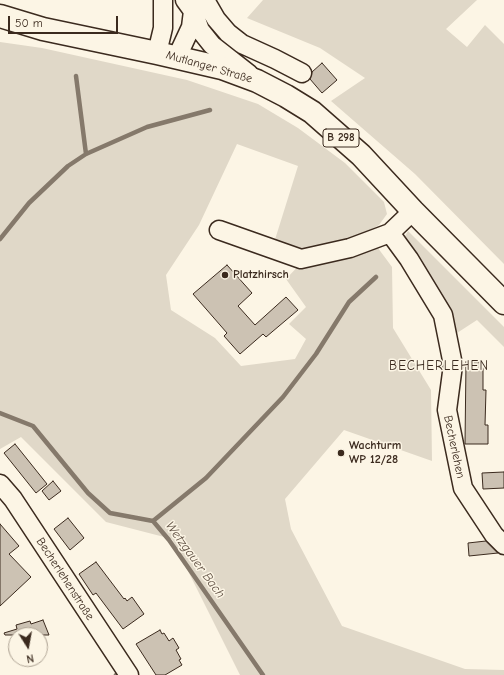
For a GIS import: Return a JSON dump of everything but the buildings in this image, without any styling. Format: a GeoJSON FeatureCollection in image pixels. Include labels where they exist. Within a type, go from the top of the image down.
{"type":"FeatureCollection","features":[{"type":"Feature","properties":{"kind":"main road","name":"Mutlanger Straße"},"geometry":{"type":"LineString","coordinates":[[0,16],[42,29],[222,68],[257,81],[286,96],[312,112],[361,155],[413,211],[504,303]]}},
{"type":"Feature","properties":{"kind":"street"},"geometry":{"type":"LineString","coordinates":[[163,0],[163,28],[167,55]]}},
{"type":"Feature","properties":{"kind":"street"},"geometry":{"type":"LineString","coordinates":[[167,55],[191,27],[194,4]]}},
{"type":"Feature","properties":{"kind":"street"},"geometry":{"type":"LineString","coordinates":[[194,4],[216,19],[228,33],[242,44],[302,73]]}},
{"type":"Feature","properties":{"kind":"street"},"geometry":{"type":"LineString","coordinates":[[194,4],[200,30],[212,45],[257,81]]}},
{"type":"Feature","properties":{"kind":"street"},"geometry":{"type":"LineString","coordinates":[[219,230],[301,259],[350,248],[390,233],[413,211]]}},
{"type":"Feature","properties":{"kind":"street","name":"Becherlehen"},"geometry":{"type":"LineString","coordinates":[[390,233],[409,259],[443,315],[453,365],[447,410],[463,488],[494,536],[504,545]]}},
{"type":"Feature","properties":{"kind":"street","name":"Becherlehenstraße"},"geometry":{"type":"LineString","coordinates":[[0,484],[13,499],[129,675]]}},
{"type":"Feature","properties":{"kind":"shaded area"},"geometry":{"type":"Polygon","coordinates":[[[263,0],[477,0],[446,29],[467,47],[485,25],[504,44],[504,264],[415,174],[331,101],[365,78],[320,48],[247,18],[263,0]]]}},
{"type":"Feature","properties":{"kind":"shaded area"},"geometry":{"type":"Polygon","coordinates":[[[0,42],[42,48],[187,80],[258,104],[298,128],[345,163],[384,202],[387,214],[379,225],[350,241],[313,254],[273,246],[298,166],[237,144],[199,225],[166,275],[171,310],[215,338],[241,366],[295,359],[306,339],[289,324],[306,307],[286,279],[304,260],[375,244],[392,267],[393,328],[431,390],[432,461],[344,430],[285,499],[291,529],[342,626],[465,669],[504,670],[504,675],[240,675],[172,539],[106,522],[21,437],[0,449],[0,42]]]}},
{"type":"Feature","properties":{"kind":"shaded area"},"geometry":{"type":"Polygon","coordinates":[[[408,231],[504,327],[504,347],[477,320],[457,333],[434,285],[404,238],[408,231]]]}},
{"type":"Feature","properties":{"kind":"waterway"},"geometry":{"type":"LineString","coordinates":[[76,76],[86,154]]}},
{"type":"Feature","properties":{"kind":"waterway"},"geometry":{"type":"LineString","coordinates":[[0,239],[29,203],[68,166],[86,154],[147,127],[210,110]]}},
{"type":"Feature","properties":{"kind":"waterway"},"geometry":{"type":"LineString","coordinates":[[153,521],[206,478],[283,397],[316,354],[349,302],[376,277]]}},
{"type":"Feature","properties":{"kind":"waterway","name":"Wetzgauer Bach"},"geometry":{"type":"LineString","coordinates":[[0,413],[33,426],[88,493],[110,513],[153,521],[169,540],[263,675]]}},
{"type":"Feature","properties":{"kind":"place","name":"Platzhirsch"},"geometry":{"type":"Point","coordinates":[225,275]}},
{"type":"Feature","properties":{"kind":"place","name":"Wachturm WP 12/28"},"geometry":{"type":"Point","coordinates":[341,453]}},
{"type":"Feature","properties":{"kind":"district","name":"BECHERLEHEN"},"geometry":{"type":"Point","coordinates":[439,366]}}]}
